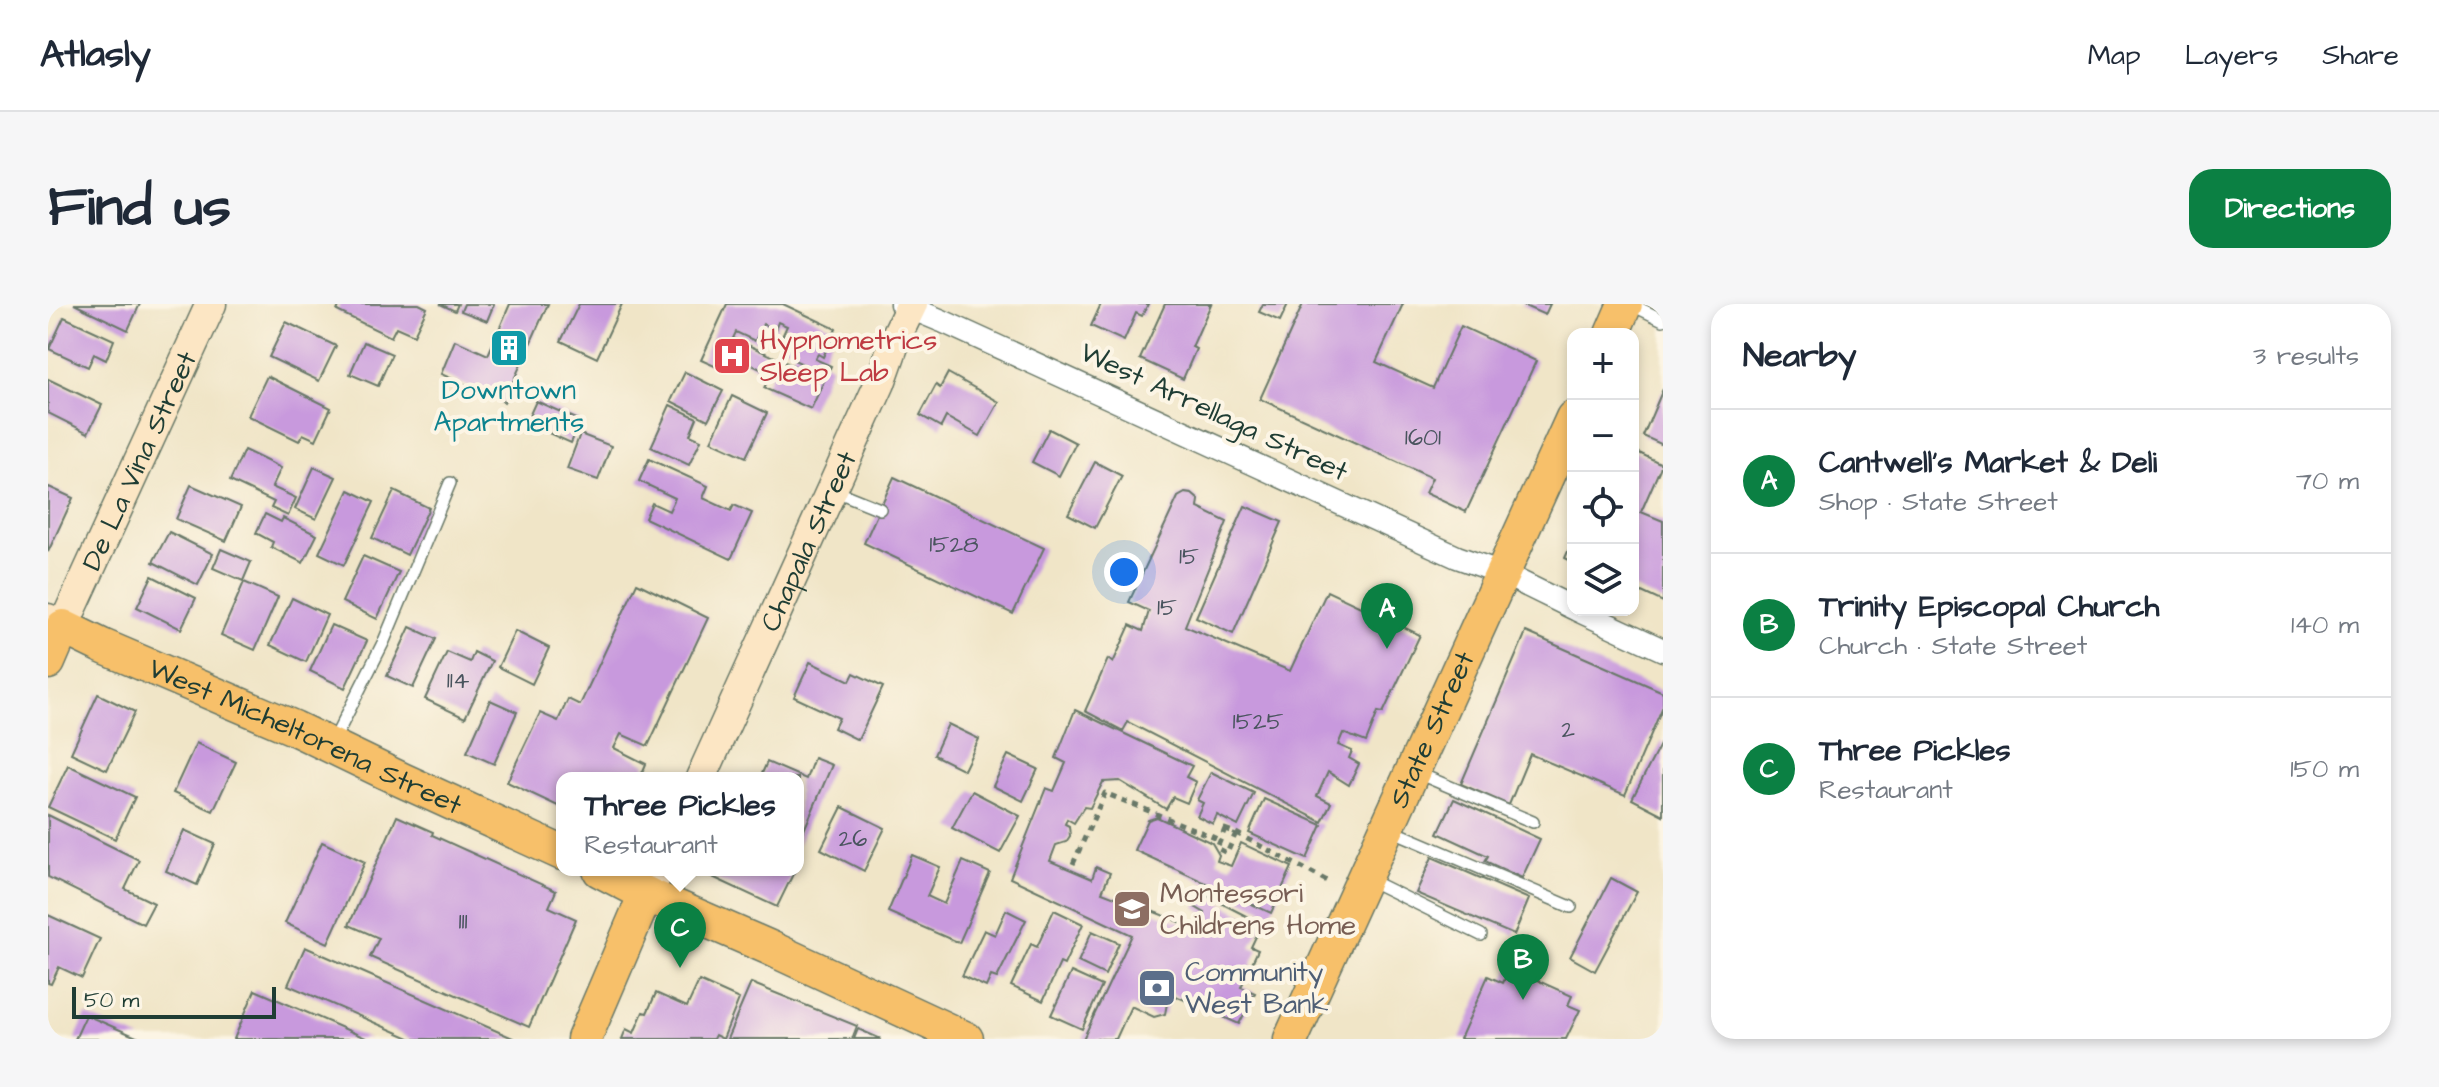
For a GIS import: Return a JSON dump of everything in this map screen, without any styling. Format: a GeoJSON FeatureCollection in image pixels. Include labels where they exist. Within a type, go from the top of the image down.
{"type":"FeatureCollection","features":[{"type":"Feature","properties":{"kind":"main road"},"geometry":{"type":"LineString","coordinates":[[1615,328],[1627,304]]}},
{"type":"Feature","properties":{"kind":"main road","name":"State Street"},"geometry":{"type":"LineString","coordinates":[[1291,1039],[1567,432]]}},
{"type":"Feature","properties":{"kind":"main road","name":"De La Vina Street"},"geometry":{"type":"LineString","coordinates":[[48,662],[56,623]]}},
{"type":"Feature","properties":{"kind":"main road","name":"West Micheltorena Street"},"geometry":{"type":"LineString","coordinates":[[56,623],[102,646],[294,728],[556,850]]}},
{"type":"Feature","properties":{"kind":"main road"},"geometry":{"type":"LineString","coordinates":[[626,876],[652,882],[768,947],[966,1039]]}},
{"type":"Feature","properties":{"kind":"main road"},"geometry":{"type":"LineString","coordinates":[[584,1039],[652,882]]}},
{"type":"Feature","properties":{"kind":"street","name":"De La Vina Street"},"geometry":{"type":"LineString","coordinates":[[56,623],[211,304]]}},
{"type":"Feature","properties":{"kind":"street","name":"Chapala Street"},"geometry":{"type":"LineString","coordinates":[[704,772],[880,383],[908,305]]}},
{"type":"Feature","properties":{"kind":"street","name":"West Arrellaga Street"},"geometry":{"type":"LineString","coordinates":[[908,305],[1567,605]]}},
{"type":"Feature","properties":{"kind":"street","name":"West Arrellaga Street"},"geometry":{"type":"LineString","coordinates":[[1590,616],[1663,650]]}},
{"type":"Feature","properties":{"kind":"lane"},"geometry":{"type":"LineString","coordinates":[[1627,304],[1663,320]]}},
{"type":"Feature","properties":{"kind":"lane"},"geometry":{"type":"LineString","coordinates":[[331,746],[384,641],[450,483]]}},
{"type":"Feature","properties":{"kind":"lane"},"geometry":{"type":"LineString","coordinates":[[832,490],[880,509]]}},
{"type":"Feature","properties":{"kind":"lane"},"geometry":{"type":"LineString","coordinates":[[1413,771],[1533,822]]}},
{"type":"Feature","properties":{"kind":"lane"},"geometry":{"type":"LineString","coordinates":[[1388,828],[1571,907]]}},
{"type":"Feature","properties":{"kind":"lane"},"geometry":{"type":"LineString","coordinates":[[1360,888],[1481,935]]}},
{"type":"Feature","properties":{"kind":"path"},"geometry":{"type":"LineString","coordinates":[[1073,864],[1105,793],[1220,840]]}},
{"type":"Feature","properties":{"kind":"path"},"geometry":{"type":"LineString","coordinates":[[1236,833],[1227,853],[1217,848],[1225,829],[1236,833],[1314,872],[1360,888]]}},
{"type":"Feature","properties":{"kind":"building"},"geometry":{"type":"Polygon","coordinates":[[[74,304],[140,304],[128,330],[74,304]]]}},
{"type":"Feature","properties":{"kind":"building"},"geometry":{"type":"Polygon","coordinates":[[[340,304],[419,304],[427,308],[414,335],[396,327],[391,337],[337,311],[340,304]]]}},
{"type":"Feature","properties":{"kind":"building"},"geometry":{"type":"Polygon","coordinates":[[[440,304],[458,304],[455,311],[440,304]]]}},
{"type":"Feature","properties":{"kind":"building"},"geometry":{"type":"Polygon","coordinates":[[[464,304],[494,304],[487,321],[461,311],[464,304]]]}},
{"type":"Feature","properties":{"kind":"building","name":"Downtown Apartments"},"geometry":{"type":"Polygon","coordinates":[[[510,304],[548,304],[504,402],[441,374],[455,340],[488,355],[510,304]]]}},
{"type":"Feature","properties":{"kind":"building"},"geometry":{"type":"Polygon","coordinates":[[[579,304],[622,304],[597,358],[561,341],[579,304]]]}},
{"type":"Feature","properties":{"kind":"building"},"geometry":{"type":"Polygon","coordinates":[[[727,304],[783,304],[836,329],[823,357],[818,354],[815,359],[831,366],[811,409],[764,388],[771,374],[729,354],[735,339],[807,372],[809,367],[792,359],[795,351],[779,343],[787,326],[778,322],[775,330],[763,324],[755,341],[736,332],[719,368],[701,360],[727,304]]]}},
{"type":"Feature","properties":{"kind":"building"},"geometry":{"type":"Polygon","coordinates":[[[1101,304],[1148,304],[1142,316],[1136,313],[1124,341],[1091,326],[1101,304]]]}},
{"type":"Feature","properties":{"kind":"building"},"geometry":{"type":"Polygon","coordinates":[[[1165,304],[1211,304],[1192,347],[1196,349],[1183,379],[1140,359],[1165,304]]]}},
{"type":"Feature","properties":{"kind":"building"},"geometry":{"type":"Polygon","coordinates":[[[1263,304],[1288,304],[1280,321],[1259,312],[1263,304]]]}},
{"type":"Feature","properties":{"kind":"building"},"geometry":{"type":"Polygon","coordinates":[[[1303,304],[1403,304],[1376,362],[1433,388],[1461,326],[1536,361],[1466,512],[1425,493],[1432,478],[1260,399],[1303,304]]]}},
{"type":"Feature","properties":{"kind":"building"},"geometry":{"type":"Polygon","coordinates":[[[1520,304],[1550,304],[1545,315],[1520,304]]]}},
{"type":"Feature","properties":{"kind":"building"},"geometry":{"type":"Polygon","coordinates":[[[64,317],[114,340],[106,360],[94,354],[88,367],[49,349],[64,317]]]}},
{"type":"Feature","properties":{"kind":"building"},"geometry":{"type":"Polygon","coordinates":[[[286,322],[336,346],[319,381],[269,357],[286,322]]]}},
{"type":"Feature","properties":{"kind":"building"},"geometry":{"type":"Polygon","coordinates":[[[364,342],[392,354],[378,386],[350,374],[364,342]]]}},
{"type":"Feature","properties":{"kind":"building"},"geometry":{"type":"Polygon","coordinates":[[[685,372],[723,391],[708,420],[671,401],[685,372]]]}},
{"type":"Feature","properties":{"kind":"building"},"geometry":{"type":"Polygon","coordinates":[[[948,373],[999,402],[980,436],[946,417],[941,427],[920,415],[936,385],[940,388],[948,373]]]}},
{"type":"Feature","properties":{"kind":"building"},"geometry":{"type":"Polygon","coordinates":[[[267,376],[331,408],[316,440],[303,434],[299,441],[248,416],[267,376]]]}},
{"type":"Feature","properties":{"kind":"building"},"geometry":{"type":"Polygon","coordinates":[[[48,379],[102,405],[88,433],[48,413],[48,379]]]}},
{"type":"Feature","properties":{"kind":"building"},"geometry":{"type":"Polygon","coordinates":[[[1663,389],[1663,445],[1643,436],[1663,389]]]}},
{"type":"Feature","properties":{"kind":"building"},"geometry":{"type":"Polygon","coordinates":[[[732,396],[767,413],[746,457],[711,441],[732,396]]]}},
{"type":"Feature","properties":{"kind":"building"},"geometry":{"type":"Polygon","coordinates":[[[536,401],[581,421],[571,443],[526,423],[536,401]]]}},
{"type":"Feature","properties":{"kind":"building"},"geometry":{"type":"Polygon","coordinates":[[[670,405],[697,418],[690,435],[701,440],[689,465],[651,447],[670,405]]]}},
{"type":"Feature","properties":{"kind":"building"},"geometry":{"type":"Polygon","coordinates":[[[1049,429],[1076,443],[1059,476],[1032,462],[1049,429]]]}},
{"type":"Feature","properties":{"kind":"building"},"geometry":{"type":"Polygon","coordinates":[[[580,434],[611,446],[598,480],[567,469],[580,434]]]}},
{"type":"Feature","properties":{"kind":"building"},"geometry":{"type":"Polygon","coordinates":[[[244,450],[281,468],[272,487],[296,498],[288,516],[271,508],[274,502],[230,481],[244,450]]]}},
{"type":"Feature","properties":{"kind":"building"},"geometry":{"type":"Polygon","coordinates":[[[1639,453],[1662,464],[1641,512],[1663,521],[1663,602],[1639,591],[1639,453]]]}},
{"type":"Feature","properties":{"kind":"building"},"geometry":{"type":"Polygon","coordinates":[[[649,459],[708,486],[703,498],[731,511],[734,505],[752,513],[731,559],[645,518],[652,503],[669,511],[675,498],[639,481],[649,459]]]}},
{"type":"Feature","properties":{"kind":"building"},"geometry":{"type":"Polygon","coordinates":[[[1095,462],[1122,476],[1095,528],[1068,514],[1095,462]]]}},
{"type":"Feature","properties":{"kind":"building"},"geometry":{"type":"Polygon","coordinates":[[[314,467],[336,477],[316,519],[295,509],[314,467]]]}},
{"type":"Feature","properties":{"kind":"building"},"geometry":{"type":"Polygon","coordinates":[[[894,477],[1044,548],[1013,614],[864,543],[894,477]]]}},
{"type":"Feature","properties":{"kind":"building"},"geometry":{"type":"Polygon","coordinates":[[[191,485],[241,507],[226,541],[176,519],[191,485]]]}},
{"type":"Feature","properties":{"kind":"building"},"geometry":{"type":"Polygon","coordinates":[[[48,489],[73,498],[48,552],[48,489]]]}},
{"type":"Feature","properties":{"kind":"building"},"geometry":{"type":"Polygon","coordinates":[[[349,490],[374,502],[344,565],[319,553],[349,490]]]}},
{"type":"Feature","properties":{"kind":"building"},"geometry":{"type":"Polygon","coordinates":[[[394,491],[429,508],[407,555],[372,538],[394,491]]]}},
{"type":"Feature","properties":{"kind":"building"},"geometry":{"type":"Polygon","coordinates":[[[1185,493],[1199,500],[1198,508],[1227,522],[1185,626],[1290,671],[1327,591],[1420,635],[1383,713],[1378,712],[1366,742],[1343,733],[1338,745],[1352,751],[1349,758],[1359,764],[1349,785],[1328,772],[1317,796],[1331,803],[1322,822],[1128,722],[1123,731],[1085,711],[1108,659],[1113,663],[1130,625],[1143,631],[1149,611],[1129,602],[1178,497],[1185,493]]]}},
{"type":"Feature","properties":{"kind":"building"},"geometry":{"type":"Polygon","coordinates":[[[1245,506],[1282,522],[1233,634],[1196,617],[1245,506]]]}},
{"type":"Feature","properties":{"kind":"building"},"geometry":{"type":"Polygon","coordinates":[[[265,514],[281,522],[283,518],[317,535],[303,563],[271,547],[273,542],[256,533],[265,514]]]}},
{"type":"Feature","properties":{"kind":"building"},"geometry":{"type":"Polygon","coordinates":[[[169,532],[213,554],[198,585],[153,562],[169,532]]]}},
{"type":"Feature","properties":{"kind":"building"},"geometry":{"type":"Polygon","coordinates":[[[221,549],[251,562],[243,581],[213,568],[221,549]]]}},
{"type":"Feature","properties":{"kind":"building"},"geometry":{"type":"Polygon","coordinates":[[[363,556],[399,572],[377,619],[342,602],[363,556]]]}},
{"type":"Feature","properties":{"kind":"building"},"geometry":{"type":"Polygon","coordinates":[[[152,576],[196,598],[181,629],[137,607],[152,576]]]}},
{"type":"Feature","properties":{"kind":"building"},"geometry":{"type":"Polygon","coordinates":[[[244,582],[278,597],[255,650],[221,635],[244,582]]]}},
{"type":"Feature","properties":{"kind":"building"},"geometry":{"type":"Polygon","coordinates":[[[637,583],[708,618],[648,746],[621,734],[614,748],[646,764],[643,772],[556,772],[556,805],[507,782],[540,713],[558,721],[568,699],[580,705],[637,583]]]}},
{"type":"Feature","properties":{"kind":"building"},"geometry":{"type":"Polygon","coordinates":[[[292,598],[327,615],[306,662],[270,645],[292,598]]]}},
{"type":"Feature","properties":{"kind":"building"},"geometry":{"type":"Polygon","coordinates":[[[331,625],[367,641],[345,688],[310,671],[331,625]]]}},
{"type":"Feature","properties":{"kind":"building"},"geometry":{"type":"Polygon","coordinates":[[[410,627],[436,639],[413,688],[387,676],[410,627]]]}},
{"type":"Feature","properties":{"kind":"building"},"geometry":{"type":"Polygon","coordinates":[[[515,631],[549,648],[532,684],[498,667],[515,631]]]}},
{"type":"Feature","properties":{"kind":"building"},"geometry":{"type":"Polygon","coordinates":[[[1526,632],[1663,692],[1663,706],[1625,795],[1530,754],[1509,805],[1461,784],[1526,632]]]}},
{"type":"Feature","properties":{"kind":"building"},"geometry":{"type":"Polygon","coordinates":[[[447,652],[470,662],[474,652],[492,661],[465,718],[425,699],[447,652]]]}},
{"type":"Feature","properties":{"kind":"building"},"geometry":{"type":"Polygon","coordinates":[[[810,662],[850,681],[854,673],[883,687],[858,740],[834,728],[839,718],[794,697],[810,662]]]}},
{"type":"Feature","properties":{"kind":"building"},"geometry":{"type":"Polygon","coordinates":[[[98,694],[135,712],[107,770],[71,753],[98,694]]]}},
{"type":"Feature","properties":{"kind":"building"},"geometry":{"type":"Polygon","coordinates":[[[490,700],[517,712],[494,764],[467,752],[490,700]]]}},
{"type":"Feature","properties":{"kind":"building"},"geometry":{"type":"Polygon","coordinates":[[[1075,710],[1192,766],[1186,777],[1196,782],[1187,803],[1173,797],[1166,809],[1120,781],[1103,782],[1090,808],[1084,807],[1074,823],[1067,819],[1065,824],[1069,826],[1070,836],[1066,842],[1056,845],[1050,861],[1092,879],[1096,867],[1110,873],[1102,892],[1201,930],[1205,913],[1195,907],[1201,893],[1262,924],[1251,947],[1258,950],[1241,987],[1255,993],[1239,1024],[1169,993],[1165,1014],[1154,1017],[1131,1006],[1116,1039],[1083,1039],[1132,935],[1010,878],[1046,788],[1054,791],[1066,763],[1056,758],[1075,710]]]}},
{"type":"Feature","properties":{"kind":"building"},"geometry":{"type":"Polygon","coordinates":[[[948,724],[979,739],[964,770],[934,755],[948,724]]]}},
{"type":"Feature","properties":{"kind":"building"},"geometry":{"type":"Polygon","coordinates":[[[1663,739],[1663,815],[1632,799],[1663,739]]]}},
{"type":"Feature","properties":{"kind":"building"},"geometry":{"type":"Polygon","coordinates":[[[196,743],[236,762],[213,811],[173,793],[196,743]]]}},
{"type":"Feature","properties":{"kind":"building"},"geometry":{"type":"Polygon","coordinates":[[[1008,755],[1038,769],[1023,801],[993,786],[1008,755]]]}},
{"type":"Feature","properties":{"kind":"building"},"geometry":{"type":"Polygon","coordinates":[[[814,758],[832,765],[804,830],[804,778],[814,758]]]}},
{"type":"Feature","properties":{"kind":"building"},"geometry":{"type":"Polygon","coordinates":[[[767,762],[790,772],[763,772],[767,762]]]}},
{"type":"Feature","properties":{"kind":"building"},"geometry":{"type":"Polygon","coordinates":[[[68,765],[135,797],[115,839],[48,807],[68,765]]]}},
{"type":"Feature","properties":{"kind":"building"},"geometry":{"type":"Polygon","coordinates":[[[1211,772],[1254,793],[1238,826],[1217,815],[1213,824],[1197,816],[1203,803],[1197,800],[1211,772]]]}},
{"type":"Feature","properties":{"kind":"building"},"geometry":{"type":"Polygon","coordinates":[[[972,791],[1020,816],[1000,853],[952,828],[972,791]]]}},
{"type":"Feature","properties":{"kind":"building"},"geometry":{"type":"Polygon","coordinates":[[[1264,799],[1322,825],[1307,859],[1249,833],[1264,799]]]}},
{"type":"Feature","properties":{"kind":"building"},"geometry":{"type":"Polygon","coordinates":[[[1454,799],[1540,839],[1522,878],[1485,861],[1488,856],[1438,833],[1454,799]]]}},
{"type":"Feature","properties":{"kind":"building"},"geometry":{"type":"Polygon","coordinates":[[[842,807],[885,828],[864,871],[821,849],[842,807]]]}},
{"type":"Feature","properties":{"kind":"building"},"geometry":{"type":"Polygon","coordinates":[[[48,815],[139,860],[125,889],[154,903],[143,924],[48,877],[48,815]]]}},
{"type":"Feature","properties":{"kind":"building"},"geometry":{"type":"Polygon","coordinates":[[[397,816],[556,891],[549,907],[576,919],[529,1027],[370,957],[379,938],[349,925],[397,816]]]}},
{"type":"Feature","properties":{"kind":"building"},"geometry":{"type":"Polygon","coordinates":[[[1157,817],[1212,843],[1219,855],[1217,861],[1231,866],[1241,843],[1292,867],[1271,913],[1134,850],[1148,820],[1157,817]]]}},
{"type":"Feature","properties":{"kind":"building"},"geometry":{"type":"Polygon","coordinates":[[[184,830],[215,844],[197,885],[166,871],[184,830]]]}},
{"type":"Feature","properties":{"kind":"building"},"geometry":{"type":"Polygon","coordinates":[[[322,842],[365,862],[328,943],[285,923],[322,842]]]}},
{"type":"Feature","properties":{"kind":"building"},"geometry":{"type":"Polygon","coordinates":[[[912,855],[940,867],[927,896],[944,904],[963,861],[990,873],[959,943],[888,912],[912,855]]]}},
{"type":"Feature","properties":{"kind":"building"},"geometry":{"type":"Polygon","coordinates":[[[1432,857],[1529,899],[1514,935],[1416,893],[1432,857]]]}},
{"type":"Feature","properties":{"kind":"building"},"geometry":{"type":"Polygon","coordinates":[[[710,876],[792,876],[777,907],[710,876]]]}},
{"type":"Feature","properties":{"kind":"building"},"geometry":{"type":"Polygon","coordinates":[[[1611,878],[1637,892],[1595,971],[1570,957],[1611,878]]]}},
{"type":"Feature","properties":{"kind":"building"},"geometry":{"type":"Polygon","coordinates":[[[1006,910],[1026,920],[997,978],[991,976],[986,987],[962,976],[984,930],[995,935],[1006,910]]]}},
{"type":"Feature","properties":{"kind":"building"},"geometry":{"type":"Polygon","coordinates":[[[1054,910],[1083,924],[1064,965],[1060,963],[1043,1001],[1011,986],[1031,944],[1037,947],[1054,910]]]}},
{"type":"Feature","properties":{"kind":"building"},"geometry":{"type":"Polygon","coordinates":[[[48,915],[100,939],[82,978],[59,967],[51,984],[48,983],[48,915]]]}},
{"type":"Feature","properties":{"kind":"building"},"geometry":{"type":"Polygon","coordinates":[[[1092,931],[1119,943],[1105,975],[1078,962],[1092,931]]]}},
{"type":"Feature","properties":{"kind":"building"},"geometry":{"type":"Polygon","coordinates":[[[305,947],[515,1039],[412,1039],[288,985],[305,947]]]}},
{"type":"Feature","properties":{"kind":"building"},"geometry":{"type":"Polygon","coordinates":[[[1510,968],[1572,996],[1568,1005],[1580,1010],[1566,1039],[1460,1039],[1488,976],[1503,983],[1510,968]]]}},
{"type":"Feature","properties":{"kind":"building"},"geometry":{"type":"Polygon","coordinates":[[[1071,972],[1102,986],[1082,1029],[1051,1015],[1071,972]]]}},
{"type":"Feature","properties":{"kind":"building"},"geometry":{"type":"Polygon","coordinates":[[[699,981],[739,999],[723,1039],[715,1035],[713,1039],[622,1039],[626,1029],[634,1033],[656,993],[687,1007],[699,981]]]}},
{"type":"Feature","properties":{"kind":"building"},"geometry":{"type":"Polygon","coordinates":[[[751,983],[857,1026],[852,1039],[727,1039],[751,983]]]}},
{"type":"Feature","properties":{"kind":"building"},"geometry":{"type":"Polygon","coordinates":[[[255,990],[368,1039],[234,1039],[255,990]]]}},
{"type":"Feature","properties":{"kind":"building"},"geometry":{"type":"Polygon","coordinates":[[[86,1015],[141,1039],[75,1039],[86,1015]]]}},
{"type":"Feature","properties":{"kind":"building"},"geometry":{"type":"Polygon","coordinates":[[[858,1029],[881,1039],[854,1039],[858,1029]]]}},
{"type":"Feature","properties":{"kind":"place","name":"Downtown Apartments"},"geometry":{"type":"Point","coordinates":[509,348]}},
{"type":"Feature","properties":{"kind":"place","name":"Hypnometrics Sleep Lab"},"geometry":{"type":"Point","coordinates":[732,356]}},
{"type":"Feature","properties":{"kind":"place","name":"Cantwell's Market & Deli"},"geometry":{"type":"Point","coordinates":[1387,649]}},
{"type":"Feature","properties":{"kind":"place","name":"Montessori Childrens Home"},"geometry":{"type":"Point","coordinates":[1132,909]}},
{"type":"Feature","properties":{"kind":"place","name":"Three Pickles"},"geometry":{"type":"Point","coordinates":[680,968]}},
{"type":"Feature","properties":{"kind":"place","name":"Community West Bank"},"geometry":{"type":"Point","coordinates":[1157,988]}},
{"type":"Feature","properties":{"kind":"place","name":"Trinity Episcopal Church"},"geometry":{"type":"Point","coordinates":[1523,1000]}}]}
